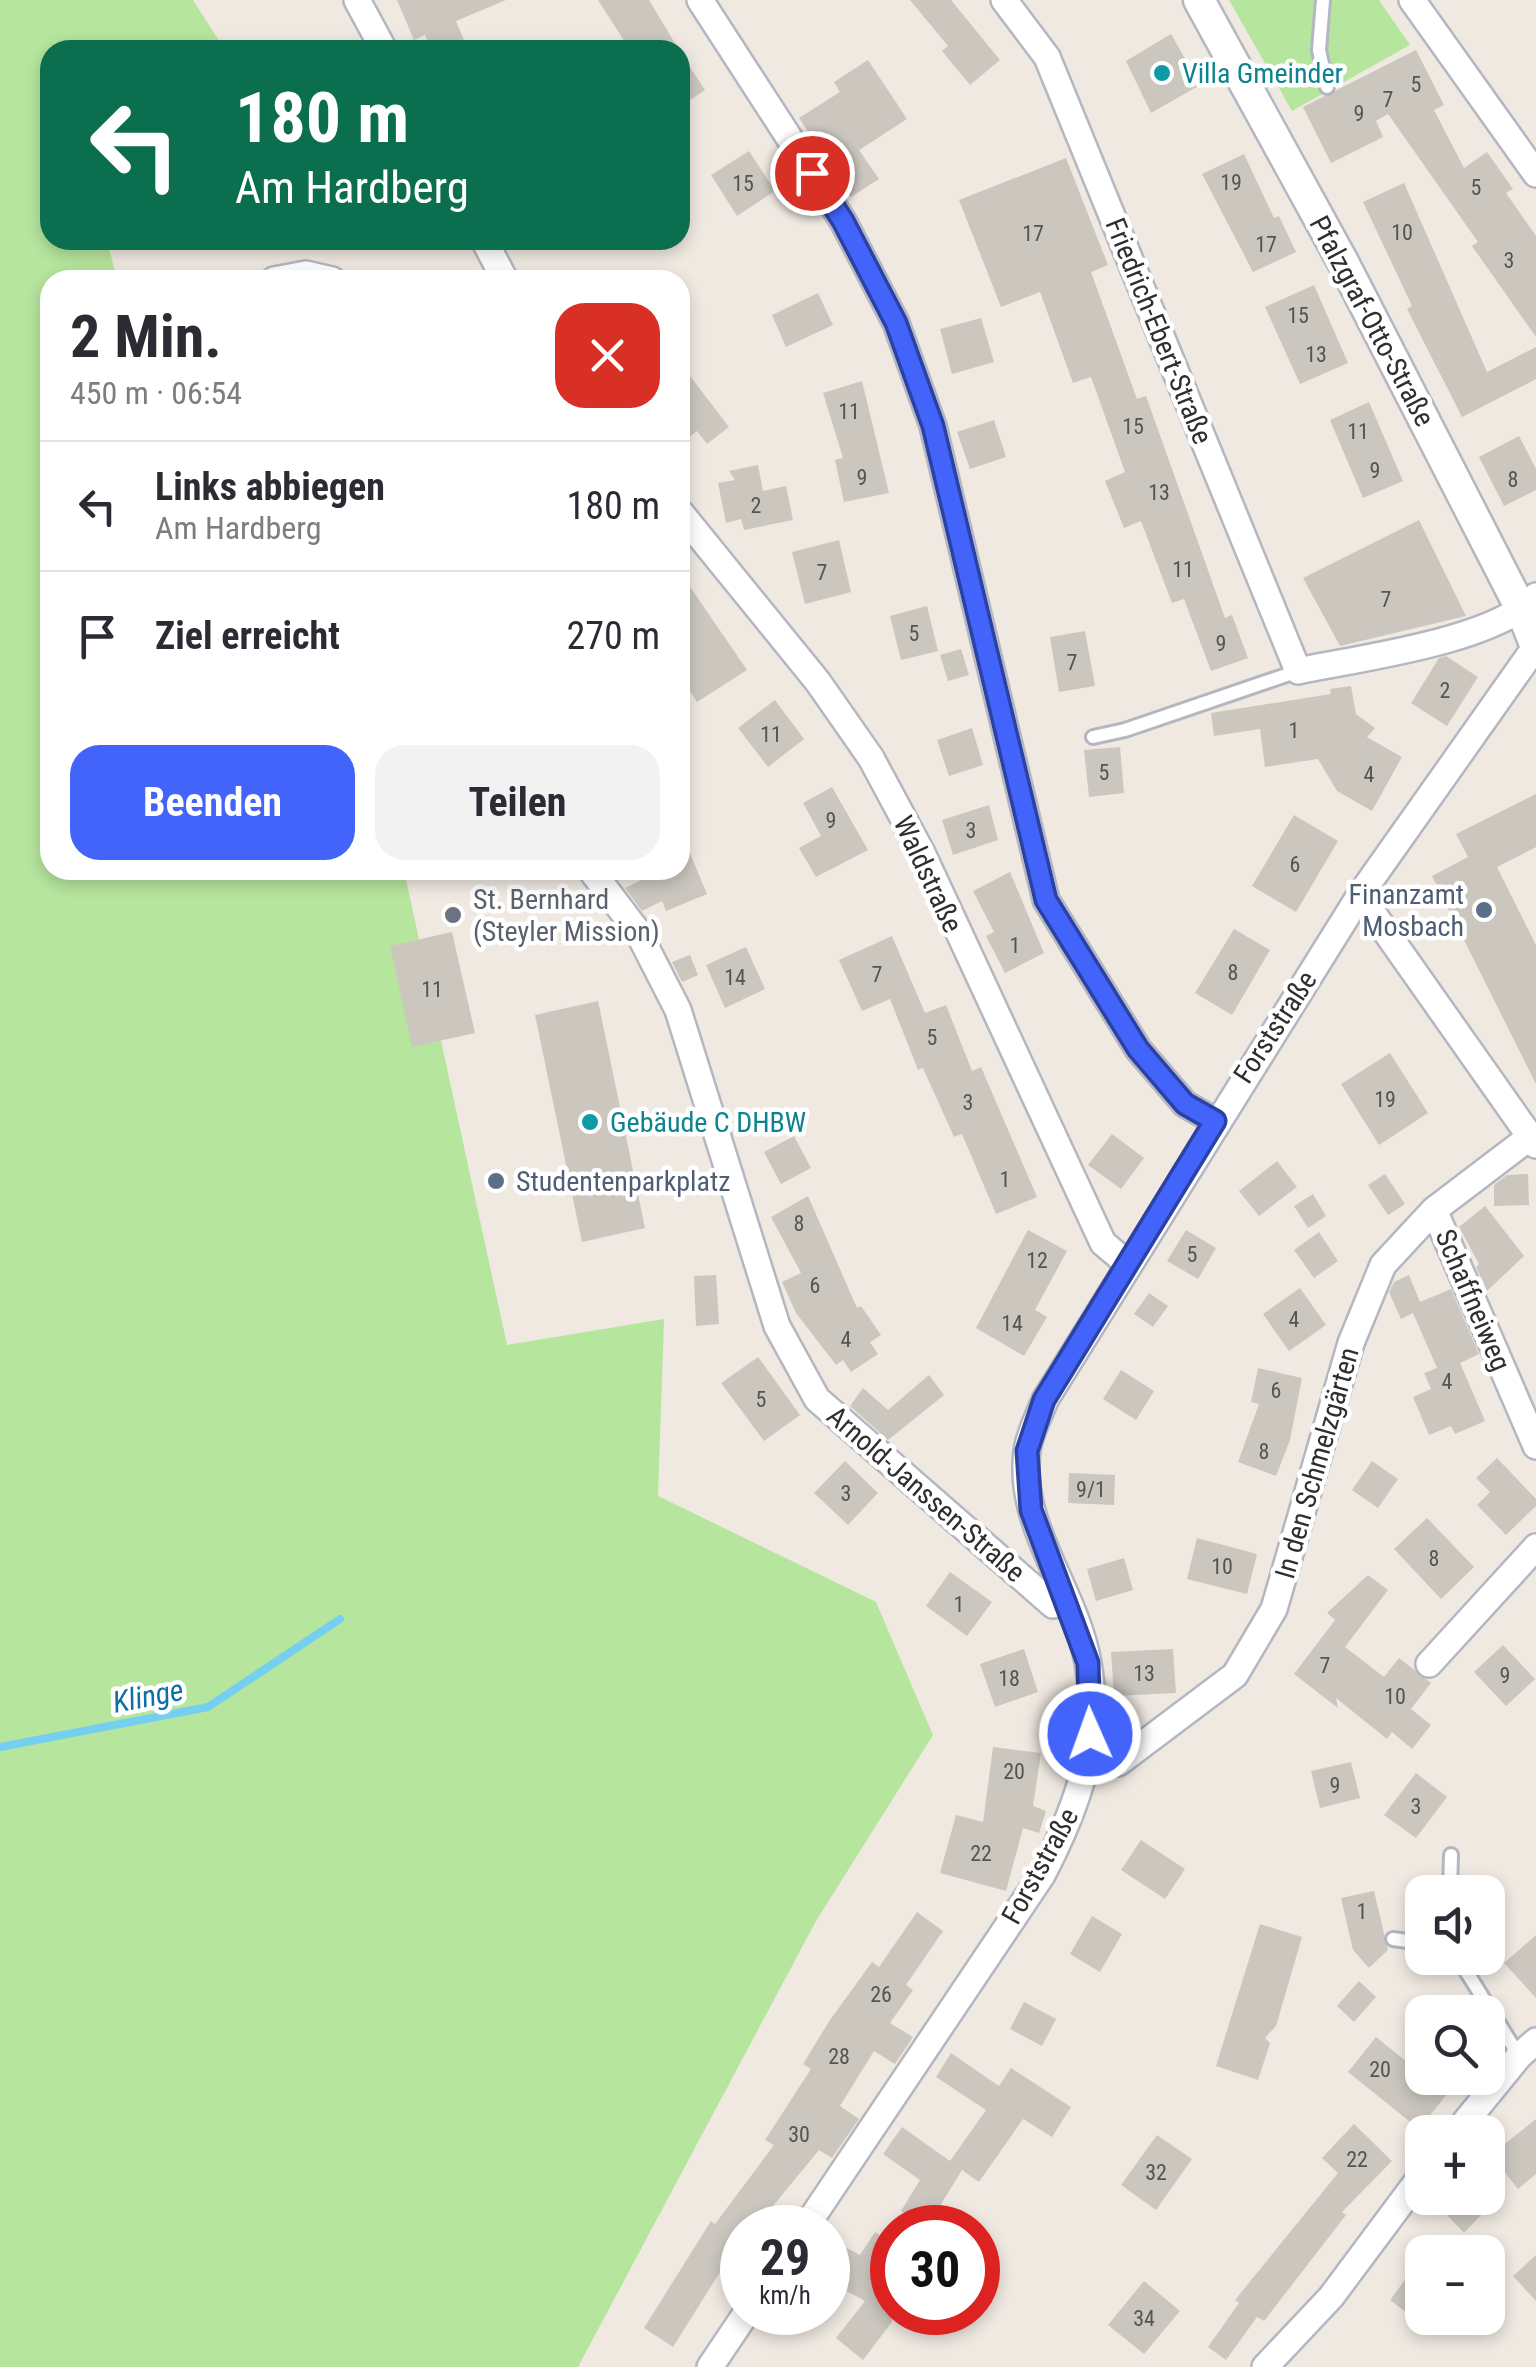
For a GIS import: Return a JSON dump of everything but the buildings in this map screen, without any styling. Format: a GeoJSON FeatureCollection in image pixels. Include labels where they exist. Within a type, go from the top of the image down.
{"type":"FeatureCollection","features":[{"type":"Feature","properties":{"kind":"street"},"geometry":{"type":"LineString","coordinates":[[358,0],[379,40]]}},
{"type":"Feature","properties":{"kind":"street"},"geometry":{"type":"LineString","coordinates":[[700,0],[843,221],[896,323],[933,426],[1046,900],[1138,1049],[1185,1104],[1215,1121]]}},
{"type":"Feature","properties":{"kind":"street","name":"Friedrich-Ebert-Straße"},"geometry":{"type":"LineString","coordinates":[[1004,0],[1047,57],[1298,671]]}},
{"type":"Feature","properties":{"kind":"street","name":"Pfalzgraf-Otto-Straße"},"geometry":{"type":"LineString","coordinates":[[1198,0],[1529,603],[1536,647]]}},
{"type":"Feature","properties":{"kind":"street"},"geometry":{"type":"LineString","coordinates":[[1412,0],[1536,174]]}},
{"type":"Feature","properties":{"kind":"street","name":"Waldstraße"},"geometry":{"type":"LineString","coordinates":[[690,524],[818,682],[871,758],[922,853],[1103,1242],[1128,1264]]}},
{"type":"Feature","properties":{"kind":"street"},"geometry":{"type":"LineString","coordinates":[[1298,671],[1440,641],[1529,603]]}},
{"type":"Feature","properties":{"kind":"street","name":"Forststraße"},"geometry":{"type":"LineString","coordinates":[[820,2205],[1042,1875],[1070,1820],[1089,1764],[1088,1663],[1031,1510],[1027,1451],[1044,1400],[1215,1121],[1360,895],[1536,647]]}},
{"type":"Feature","properties":{"kind":"street","name":"Arnold-Janssen-Straße"},"geometry":{"type":"LineString","coordinates":[[599,880],[638,932],[678,1010],[777,1326],[817,1398],[1053,1606],[1068,1601]]}},
{"type":"Feature","properties":{"kind":"street"},"geometry":{"type":"LineString","coordinates":[[1360,895],[1533,1141]]}},
{"type":"Feature","properties":{"kind":"street","name":"In den Schmelzgärten"},"geometry":{"type":"LineString","coordinates":[[1089,1764],[1118,1763],[1235,1674],[1274,1610],[1351,1344],[1383,1265],[1434,1210],[1533,1141]]}},
{"type":"Feature","properties":{"kind":"street","name":"Schaffneiweg"},"geometry":{"type":"LineString","coordinates":[[1434,1210],[1536,1446]]}},
{"type":"Feature","properties":{"kind":"street"},"geometry":{"type":"LineString","coordinates":[[1429,1664],[1536,1547]]}},
{"type":"Feature","properties":{"kind":"street"},"geometry":{"type":"LineString","coordinates":[[1471,2115],[1527,2048]]}},
{"type":"Feature","properties":{"kind":"street"},"geometry":{"type":"LineString","coordinates":[[1265,2367],[1332,2298],[1405,2199]]}},
{"type":"Feature","properties":{"kind":"street"},"geometry":{"type":"LineString","coordinates":[[710,2367],[732,2335]]}},
{"type":"Feature","properties":{"kind":"lane"},"geometry":{"type":"LineString","coordinates":[[1323,0],[1319,50],[1327,87]]}},
{"type":"Feature","properties":{"kind":"lane"},"geometry":{"type":"LineString","coordinates":[[1093,737],[1125,730],[1298,671]]}},
{"type":"Feature","properties":{"kind":"lane"},"geometry":{"type":"LineString","coordinates":[[1450,1875],[1451,1855]]}},
{"type":"Feature","properties":{"kind":"lane"},"geometry":{"type":"LineString","coordinates":[[1393,1939],[1405,1941]]}},
{"type":"Feature","properties":{"kind":"lane"},"geometry":{"type":"LineString","coordinates":[[1469,1975],[1527,2048]]}},
{"type":"Feature","properties":{"kind":"green space"},"geometry":{"type":"Polygon","coordinates":[[[0,0],[193,0],[219,40],[40,40],[40,250],[110,250],[114,270],[40,270],[40,880],[406,880],[507,1345],[664,1319],[658,1496],[876,1602],[933,1735],[816,1921],[578,2367],[0,2367],[0,0]]]}},
{"type":"Feature","properties":{"kind":"green space"},"geometry":{"type":"Polygon","coordinates":[[[1229,0],[1379,0],[1410,45],[1292,111],[1229,0]]]}},
{"type":"Feature","properties":{"kind":"waterway","name":"Klinge"},"geometry":{"type":"LineString","coordinates":[[0,1747],[208,1707],[340,1619]]}},
{"type":"Feature","properties":{"kind":"place","name":"Villa Gmeinder"},"geometry":{"type":"Point","coordinates":[1162,73]}},
{"type":"Feature","properties":{"kind":"place","name":"Finanzamt Mosbach"},"geometry":{"type":"Point","coordinates":[1484,910]}},
{"type":"Feature","properties":{"kind":"place","name":"St. Bernhard (Steyler Mission)"},"geometry":{"type":"Point","coordinates":[453,915]}},
{"type":"Feature","properties":{"kind":"place","name":"Gebäude C DHBW"},"geometry":{"type":"Point","coordinates":[590,1122]}},
{"type":"Feature","properties":{"kind":"place","name":"Studentenparkplatz"},"geometry":{"type":"Point","coordinates":[496,1181]}},
{"type":"Feature","properties":{"kind":"route"},"geometry":{"type":"LineString","coordinates":[[812,173],[843,221],[896,323],[933,426],[1046,900],[1138,1049],[1185,1104],[1215,1121],[1044,1400],[1027,1451],[1031,1510],[1088,1663],[1090,1734]]}}]}
